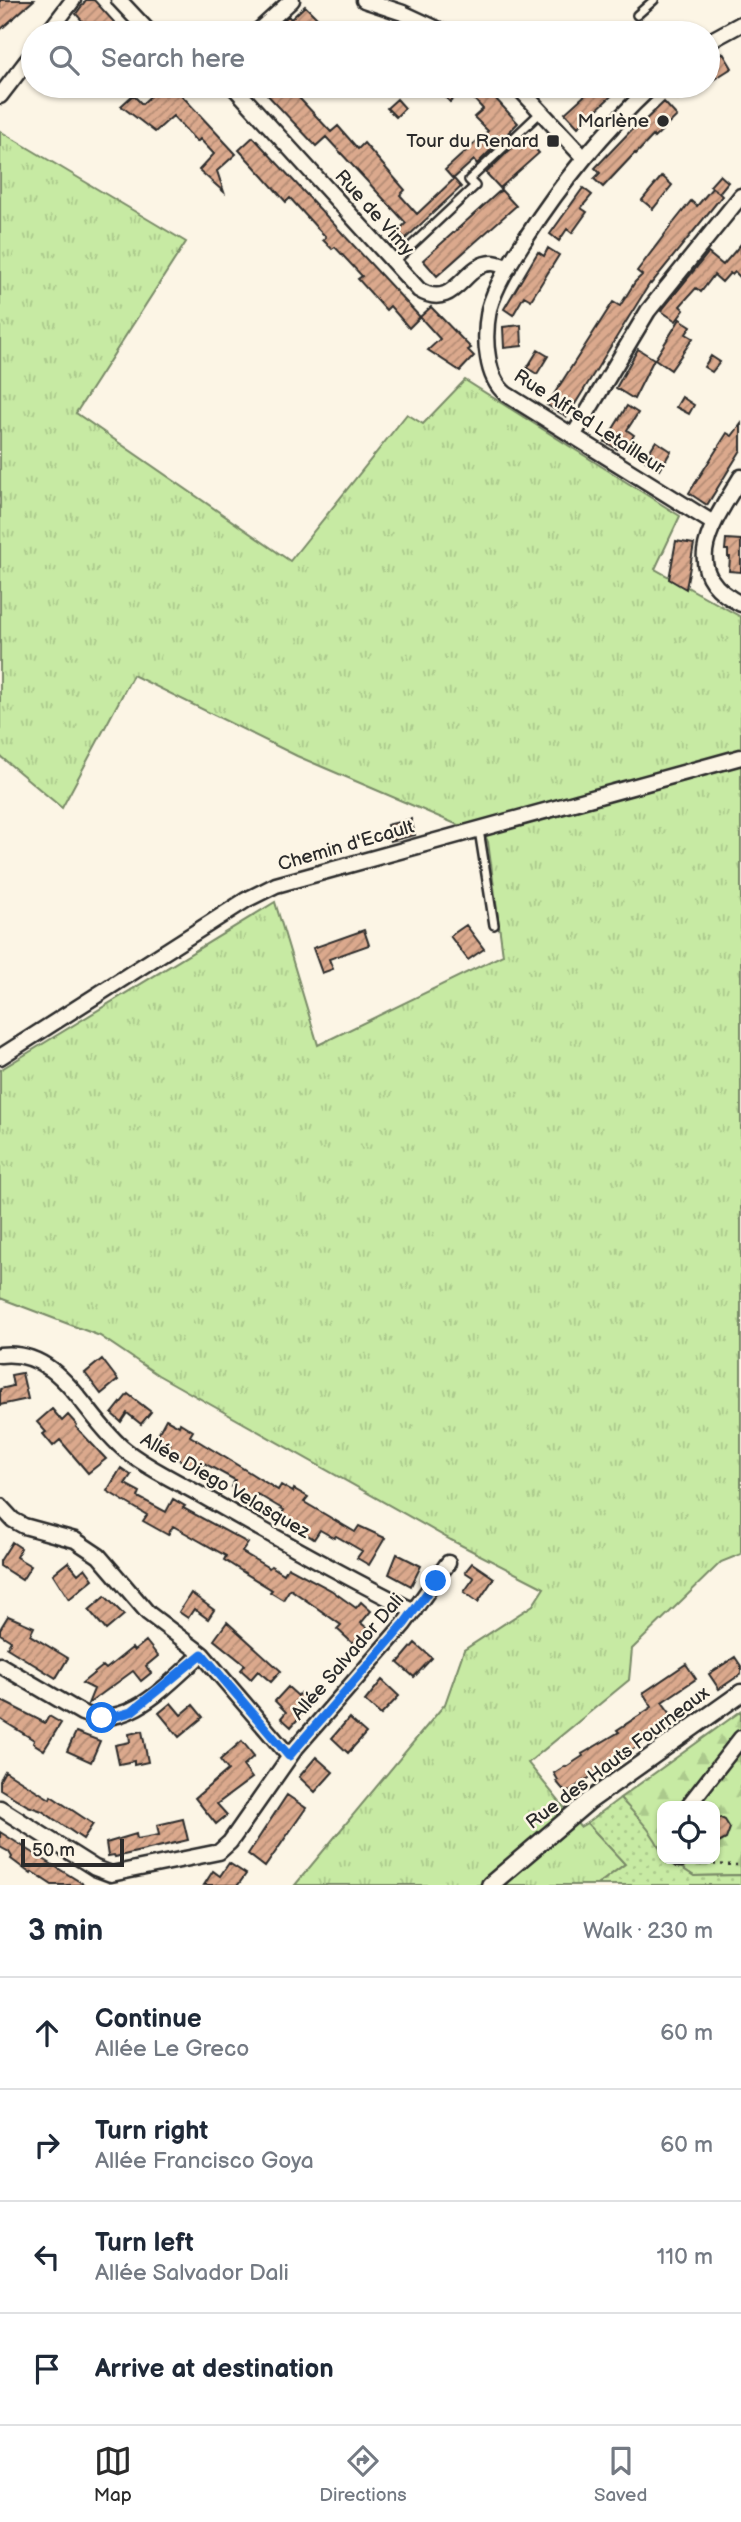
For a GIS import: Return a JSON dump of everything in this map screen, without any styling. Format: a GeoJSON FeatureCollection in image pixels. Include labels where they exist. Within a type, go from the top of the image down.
{"type":"FeatureCollection","features":[{"type":"Feature","properties":{"kind":"street"},"geometry":{"type":"LineString","coordinates":[[57,21],[73,0]]}},
{"type":"Feature","properties":{"kind":"street"},"geometry":{"type":"LineString","coordinates":[[118,0],[138,21]]}},
{"type":"Feature","properties":{"kind":"street"},"geometry":{"type":"LineString","coordinates":[[269,21],[292,0]]}},
{"type":"Feature","properties":{"kind":"street"},"geometry":{"type":"LineString","coordinates":[[364,0],[420,21]]}},
{"type":"Feature","properties":{"kind":"street"},"geometry":{"type":"LineString","coordinates":[[720,35],[741,24]]}},
{"type":"Feature","properties":{"kind":"street"},"geometry":{"type":"LineString","coordinates":[[0,96],[21,69]]}},
{"type":"Feature","properties":{"kind":"street","name":"Rue de Vimy"},"geometry":{"type":"LineString","coordinates":[[244,98],[419,290],[435,295],[453,290],[483,264],[494,263],[508,268]]}},
{"type":"Feature","properties":{"kind":"street"},"geometry":{"type":"LineString","coordinates":[[529,98],[584,158]]}},
{"type":"Feature","properties":{"kind":"street","name":"Rue Alfred Letailleur"},"geometry":{"type":"LineString","coordinates":[[639,98],[584,158],[540,217],[492,299],[486,342],[492,373],[506,394],[713,523]]}},
{"type":"Feature","properties":{"kind":"street"},"geometry":{"type":"LineString","coordinates":[[573,436],[649,311],[741,196]]}},
{"type":"Feature","properties":{"kind":"street"},"geometry":{"type":"LineString","coordinates":[[741,477],[713,523],[704,553],[707,573],[720,591],[741,604]]}},
{"type":"Feature","properties":{"kind":"street","name":"Chemin d'Ecault"},"geometry":{"type":"LineString","coordinates":[[0,1057],[267,889],[308,875],[741,757]]}},
{"type":"Feature","properties":{"kind":"street","name":"Allée Diego Velasquez"},"geometry":{"type":"LineString","coordinates":[[0,1355],[21,1355],[45,1363],[128,1453],[316,1561],[414,1611]]}},
{"type":"Feature","properties":{"kind":"street"},"geometry":{"type":"LineString","coordinates":[[0,1506],[13,1520],[24,1526],[68,1538],[88,1548],[105,1562],[148,1613],[202,1654],[289,1756]]}},
{"type":"Feature","properties":{"kind":"street","name":"Allée Salvador Dali"},"geometry":{"type":"LineString","coordinates":[[0,1808],[100,1871],[116,1874],[223,1850],[289,1756],[414,1611],[448,1563]]}},
{"type":"Feature","properties":{"kind":"street"},"geometry":{"type":"LineString","coordinates":[[0,1665],[82,1713],[94,1717],[110,1717],[124,1715],[137,1707],[202,1654]]}},
{"type":"Feature","properties":{"kind":"street","name":"Rue des Hauts Fourneaux"},"geometry":{"type":"LineString","coordinates":[[490,1885],[589,1801],[741,1693]]}},
{"type":"Feature","properties":{"kind":"street"},"geometry":{"type":"LineString","coordinates":[[692,1801],[741,1738]]}},
{"type":"Feature","properties":{"kind":"lane"},"geometry":{"type":"LineString","coordinates":[[638,15],[654,0]]}},
{"type":"Feature","properties":{"kind":"lane"},"geometry":{"type":"LineString","coordinates":[[393,263],[475,186],[469,180],[542,112]]}},
{"type":"Feature","properties":{"kind":"lane"},"geometry":{"type":"LineString","coordinates":[[479,829],[494,925]]}},
{"type":"Feature","properties":{"kind":"path"},"geometry":{"type":"LineString","coordinates":[[698,1864],[741,1865]]}},
{"type":"Feature","properties":{"kind":"green space"},"geometry":{"type":"Polygon","coordinates":[[[0,131],[186,242],[76,413],[290,561],[407,414],[423,424],[465,380],[680,516],[655,569],[741,617],[741,1554],[721,1562],[632,1649],[629,1680],[528,1763],[580,1827],[587,1823],[625,1864],[597,1885],[295,1885],[445,1704],[464,1650],[533,1605],[544,1588],[451,1540],[158,1375],[100,1336],[0,1298],[0,1070],[275,902],[318,1045],[503,955],[488,842],[480,824],[458,825],[297,756],[133,675],[62,808],[0,756],[0,131]]]}},
{"type":"Feature","properties":{"kind":"green space"},"geometry":{"type":"Polygon","coordinates":[[[741,1711],[741,1875],[694,1876],[676,1864],[720,1864],[720,1801],[657,1801],[657,1844],[620,1798],[741,1711]]]}},
{"type":"Feature","properties":{"kind":"green space"},"geometry":{"type":"Polygon","coordinates":[[[620,1798],[657,1843],[657,1864],[676,1864],[694,1876],[741,1875],[741,1885],[597,1885],[625,1864],[587,1823],[620,1798]]]}},
{"type":"Feature","properties":{"kind":"building"},"geometry":{"type":"Polygon","coordinates":[[[0,0],[34,0],[0,30],[0,0]]]}},
{"type":"Feature","properties":{"kind":"building"},"geometry":{"type":"Polygon","coordinates":[[[86,0],[94,0],[113,21],[82,21],[76,14],[86,0]]]}},
{"type":"Feature","properties":{"kind":"building"},"geometry":{"type":"Polygon","coordinates":[[[305,6],[320,21],[283,21],[288,16],[291,19],[305,6]]]}},
{"type":"Feature","properties":{"kind":"building"},"geometry":{"type":"Polygon","coordinates":[[[723,53],[732,68],[720,76],[720,55],[723,53]]]}},
{"type":"Feature","properties":{"kind":"building"},"geometry":{"type":"Polygon","coordinates":[[[130,98],[136,98],[142,104],[148,98],[184,98],[236,154],[217,171],[224,192],[199,170],[214,154],[200,139],[197,142],[173,116],[155,132],[121,106],[130,98]]]}},
{"type":"Feature","properties":{"kind":"building"},"geometry":{"type":"Polygon","coordinates":[[[270,98],[299,98],[331,132],[338,126],[358,149],[364,143],[405,190],[400,195],[417,214],[454,179],[461,187],[405,239],[398,231],[406,223],[326,137],[316,146],[270,98]]]}},
{"type":"Feature","properties":{"kind":"building"},"geometry":{"type":"Polygon","coordinates":[[[473,98],[495,98],[518,123],[477,164],[474,160],[453,179],[445,170],[488,131],[474,117],[483,109],[473,98]]]}},
{"type":"Feature","properties":{"kind":"building"},"geometry":{"type":"Polygon","coordinates":[[[582,98],[609,98],[578,127],[565,113],[582,98]]]}},
{"type":"Feature","properties":{"kind":"building"},"geometry":{"type":"Polygon","coordinates":[[[397,99],[405,108],[396,117],[387,108],[397,99]]]}},
{"type":"Feature","properties":{"kind":"building"},"geometry":{"type":"Polygon","coordinates":[[[664,102],[677,116],[635,153],[603,187],[594,179],[600,173],[595,168],[641,120],[643,122],[664,102]]]}},
{"type":"Feature","properties":{"kind":"building"},"geometry":{"type":"Polygon","coordinates":[[[524,136],[539,153],[500,188],[486,173],[524,136]]]}},
{"type":"Feature","properties":{"kind":"building"},"geometry":{"type":"Polygon","coordinates":[[[253,137],[420,317],[409,328],[390,306],[386,310],[358,279],[362,276],[335,247],[332,249],[323,240],[326,237],[290,198],[286,202],[239,150],[253,137]]]}},
{"type":"Feature","properties":{"kind":"building"},"geometry":{"type":"Polygon","coordinates":[[[720,175],[728,182],[719,193],[710,186],[720,175]]]}},
{"type":"Feature","properties":{"kind":"building"},"geometry":{"type":"Polygon","coordinates":[[[662,176],[672,185],[653,209],[642,200],[662,176]]]}},
{"type":"Feature","properties":{"kind":"building"},"geometry":{"type":"Polygon","coordinates":[[[583,188],[592,195],[581,208],[587,212],[572,233],[567,229],[559,241],[550,234],[583,188]]]}},
{"type":"Feature","properties":{"kind":"building"},"geometry":{"type":"Polygon","coordinates":[[[712,188],[722,196],[650,283],[567,417],[547,405],[613,302],[620,306],[642,275],[637,271],[691,201],[697,206],[712,188]]]}},
{"type":"Feature","properties":{"kind":"building"},"geometry":{"type":"Polygon","coordinates":[[[501,190],[516,206],[437,276],[423,260],[501,190]]]}},
{"type":"Feature","properties":{"kind":"building"},"geometry":{"type":"Polygon","coordinates":[[[741,244],[741,278],[735,272],[732,275],[730,273],[722,282],[714,275],[701,292],[696,288],[680,306],[684,310],[676,321],[661,311],[708,253],[723,265],[741,244]]]}},
{"type":"Feature","properties":{"kind":"building"},"geometry":{"type":"Polygon","coordinates":[[[548,248],[559,255],[531,300],[524,296],[513,315],[504,309],[538,252],[544,256],[548,248]]]}},
{"type":"Feature","properties":{"kind":"building"},"geometry":{"type":"Polygon","coordinates":[[[431,307],[471,348],[468,350],[474,356],[460,371],[428,350],[440,339],[420,317],[431,307]]]}},
{"type":"Feature","properties":{"kind":"building"},"geometry":{"type":"Polygon","coordinates":[[[680,319],[691,326],[686,334],[693,338],[671,370],[655,359],[680,319]]]}},
{"type":"Feature","properties":{"kind":"building"},"geometry":{"type":"Polygon","coordinates":[[[521,325],[522,346],[504,348],[503,327],[521,325]]]}},
{"type":"Feature","properties":{"kind":"building"},"geometry":{"type":"Polygon","coordinates":[[[638,349],[654,359],[634,399],[616,388],[638,349]]]}},
{"type":"Feature","properties":{"kind":"building"},"geometry":{"type":"Polygon","coordinates":[[[538,350],[548,356],[537,374],[527,368],[538,350]]]}},
{"type":"Feature","properties":{"kind":"building"},"geometry":{"type":"Polygon","coordinates":[[[711,356],[720,362],[712,372],[704,367],[711,356]]]}},
{"type":"Feature","properties":{"kind":"building"},"geometry":{"type":"Polygon","coordinates":[[[682,397],[694,405],[689,414],[676,407],[682,397]]]}},
{"type":"Feature","properties":{"kind":"building"},"geometry":{"type":"Polygon","coordinates":[[[627,406],[638,413],[627,430],[634,435],[627,447],[620,443],[617,449],[605,442],[627,406]]]}},
{"type":"Feature","properties":{"kind":"building"},"geometry":{"type":"Polygon","coordinates":[[[741,424],[741,450],[707,505],[689,493],[727,433],[732,436],[741,424]]]}},
{"type":"Feature","properties":{"kind":"building"},"geometry":{"type":"Polygon","coordinates":[[[656,441],[671,451],[660,470],[644,460],[656,441]]]}},
{"type":"Feature","properties":{"kind":"building"},"geometry":{"type":"Polygon","coordinates":[[[726,539],[741,540],[741,572],[729,571],[730,557],[728,550],[725,550],[726,539]]]}},
{"type":"Feature","properties":{"kind":"building"},"geometry":{"type":"Polygon","coordinates":[[[676,541],[694,544],[686,589],[669,579],[676,541]]]}},
{"type":"Feature","properties":{"kind":"building"},"geometry":{"type":"Polygon","coordinates":[[[411,819],[415,835],[390,841],[387,825],[411,819]]]}},
{"type":"Feature","properties":{"kind":"building"},"geometry":{"type":"Polygon","coordinates":[[[466,925],[484,949],[468,960],[450,936],[466,925]]]}},
{"type":"Feature","properties":{"kind":"building"},"geometry":{"type":"Polygon","coordinates":[[[364,930],[369,945],[329,959],[333,969],[322,973],[313,948],[364,930]]]}},
{"type":"Feature","properties":{"kind":"building"},"geometry":{"type":"Polygon","coordinates":[[[102,1359],[118,1380],[101,1394],[85,1373],[102,1359]]]}},
{"type":"Feature","properties":{"kind":"building"},"geometry":{"type":"Polygon","coordinates":[[[22,1373],[28,1399],[0,1405],[0,1389],[13,1386],[11,1375],[22,1373]]]}},
{"type":"Feature","properties":{"kind":"building"},"geometry":{"type":"Polygon","coordinates":[[[128,1394],[151,1412],[141,1424],[127,1413],[121,1422],[112,1414],[128,1394]]]}},
{"type":"Feature","properties":{"kind":"building"},"geometry":{"type":"Polygon","coordinates":[[[52,1409],[62,1421],[68,1415],[106,1459],[88,1473],[60,1440],[53,1446],[37,1422],[52,1409]]]}},
{"type":"Feature","properties":{"kind":"building"},"geometry":{"type":"Polygon","coordinates":[[[166,1419],[193,1431],[190,1436],[278,1490],[281,1485],[308,1497],[304,1502],[355,1532],[359,1526],[385,1538],[369,1565],[357,1558],[362,1551],[336,1536],[334,1538],[320,1530],[314,1539],[280,1517],[284,1510],[257,1494],[252,1502],[231,1487],[235,1480],[204,1463],[199,1472],[166,1451],[170,1444],[157,1436],[166,1419]]]}},
{"type":"Feature","properties":{"kind":"building"},"geometry":{"type":"Polygon","coordinates":[[[121,1468],[131,1475],[125,1484],[140,1492],[138,1497],[166,1512],[173,1499],[185,1506],[183,1508],[248,1543],[242,1552],[269,1568],[271,1566],[284,1574],[288,1567],[331,1590],[356,1608],[361,1602],[371,1611],[361,1623],[373,1633],[359,1649],[337,1629],[341,1625],[290,1589],[283,1600],[270,1592],[272,1590],[224,1560],[226,1556],[173,1526],[168,1535],[143,1521],[147,1515],[107,1491],[121,1468]]]}},
{"type":"Feature","properties":{"kind":"building"},"geometry":{"type":"Polygon","coordinates":[[[12,1542],[21,1548],[16,1557],[31,1566],[22,1580],[0,1566],[0,1561],[12,1542]]]}},
{"type":"Feature","properties":{"kind":"building"},"geometry":{"type":"Polygon","coordinates":[[[397,1554],[421,1566],[411,1586],[389,1574],[397,1554]]]}},
{"type":"Feature","properties":{"kind":"building"},"geometry":{"type":"Polygon","coordinates":[[[68,1562],[78,1574],[85,1568],[93,1579],[69,1599],[53,1574],[68,1562]]]}},
{"type":"Feature","properties":{"kind":"building"},"geometry":{"type":"Polygon","coordinates":[[[472,1563],[494,1578],[478,1602],[464,1592],[474,1578],[465,1572],[472,1563]]]}},
{"type":"Feature","properties":{"kind":"building"},"geometry":{"type":"Polygon","coordinates":[[[191,1593],[214,1610],[208,1619],[194,1609],[188,1618],[179,1612],[191,1593]]]}},
{"type":"Feature","properties":{"kind":"building"},"geometry":{"type":"Polygon","coordinates":[[[105,1596],[124,1615],[106,1630],[89,1610],[105,1596]]]}},
{"type":"Feature","properties":{"kind":"building"},"geometry":{"type":"Polygon","coordinates":[[[8,1616],[34,1627],[30,1635],[68,1658],[56,1678],[7,1648],[11,1641],[0,1634],[0,1629],[8,1616]]]}},
{"type":"Feature","properties":{"kind":"building"},"geometry":{"type":"Polygon","coordinates":[[[227,1622],[281,1671],[271,1682],[258,1671],[251,1679],[241,1670],[245,1665],[214,1640],[227,1622]]]}},
{"type":"Feature","properties":{"kind":"building"},"geometry":{"type":"Polygon","coordinates":[[[146,1641],[158,1656],[146,1666],[151,1673],[141,1681],[133,1671],[88,1704],[94,1689],[82,1683],[103,1666],[106,1669],[132,1648],[134,1651],[146,1641]]]}},
{"type":"Feature","properties":{"kind":"building"},"geometry":{"type":"Polygon","coordinates":[[[415,1643],[432,1658],[414,1677],[398,1663],[415,1643]]]}},
{"type":"Feature","properties":{"kind":"building"},"geometry":{"type":"Polygon","coordinates":[[[735,1657],[741,1666],[741,1674],[719,1689],[709,1674],[735,1657]]]}},
{"type":"Feature","properties":{"kind":"building"},"geometry":{"type":"Polygon","coordinates":[[[686,1664],[696,1679],[662,1702],[676,1721],[566,1793],[556,1781],[558,1780],[554,1773],[619,1732],[617,1730],[652,1707],[643,1693],[686,1664]]]}},
{"type":"Feature","properties":{"kind":"building"},"geometry":{"type":"Polygon","coordinates":[[[382,1680],[399,1696],[381,1715],[365,1701],[382,1680]]]}},
{"type":"Feature","properties":{"kind":"building"},"geometry":{"type":"Polygon","coordinates":[[[288,1687],[312,1703],[291,1727],[281,1718],[286,1712],[275,1701],[288,1687]]]}},
{"type":"Feature","properties":{"kind":"building"},"geometry":{"type":"Polygon","coordinates":[[[0,1700],[45,1723],[49,1716],[61,1723],[44,1750],[33,1743],[34,1740],[0,1719],[0,1700]]]}},
{"type":"Feature","properties":{"kind":"building"},"geometry":{"type":"Polygon","coordinates":[[[171,1703],[181,1715],[193,1705],[203,1717],[179,1737],[159,1713],[171,1703]]]}},
{"type":"Feature","properties":{"kind":"building"},"geometry":{"type":"Polygon","coordinates":[[[349,1718],[366,1733],[348,1753],[332,1738],[349,1718]]]}},
{"type":"Feature","properties":{"kind":"building"},"geometry":{"type":"Polygon","coordinates":[[[142,1731],[148,1762],[119,1764],[115,1745],[130,1742],[129,1734],[142,1731]]]}},
{"type":"Feature","properties":{"kind":"building"},"geometry":{"type":"Polygon","coordinates":[[[76,1732],[100,1741],[91,1762],[67,1751],[76,1732]]]}},
{"type":"Feature","properties":{"kind":"building"},"geometry":{"type":"Polygon","coordinates":[[[242,1741],[254,1756],[243,1766],[252,1778],[217,1804],[227,1815],[216,1824],[195,1798],[228,1770],[220,1760],[242,1741]]]}},
{"type":"Feature","properties":{"kind":"building"},"geometry":{"type":"Polygon","coordinates":[[[316,1757],[333,1772],[315,1792],[299,1777],[316,1757]]]}},
{"type":"Feature","properties":{"kind":"building"},"geometry":{"type":"Polygon","coordinates":[[[5,1771],[50,1799],[51,1796],[93,1824],[83,1839],[42,1811],[0,1789],[0,1780],[5,1771]]]}},
{"type":"Feature","properties":{"kind":"building"},"geometry":{"type":"Polygon","coordinates":[[[287,1795],[306,1808],[265,1867],[248,1854],[287,1795]]]}},
{"type":"Feature","properties":{"kind":"building"},"geometry":{"type":"Polygon","coordinates":[[[720,1818],[730,1828],[726,1839],[720,1842],[720,1818]]]}},
{"type":"Feature","properties":{"kind":"building"},"geometry":{"type":"Polygon","coordinates":[[[183,1819],[188,1840],[115,1857],[108,1856],[106,1843],[136,1834],[137,1839],[159,1835],[157,1825],[183,1819]]]}},
{"type":"Feature","properties":{"kind":"building"},"geometry":{"type":"Polygon","coordinates":[[[0,1832],[85,1885],[52,1885],[32,1872],[31,1874],[11,1859],[9,1852],[0,1847],[0,1832]]]}},
{"type":"Feature","properties":{"kind":"building"},"geometry":{"type":"Polygon","coordinates":[[[229,1863],[246,1874],[238,1885],[204,1885],[213,1871],[220,1876],[229,1863]]]}},
{"type":"Feature","properties":{"kind":"place","name":"Marlène"},"geometry":{"type":"Point","coordinates":[663,121]}},
{"type":"Feature","properties":{"kind":"place","name":"Tour du Renard"},"geometry":{"type":"Point","coordinates":[553,141]}},
{"type":"Feature","properties":{"kind":"route"},"geometry":{"type":"LineString","coordinates":[[102,1718],[131,1712],[202,1654],[289,1756],[404,1624],[436,1581]]}}]}
